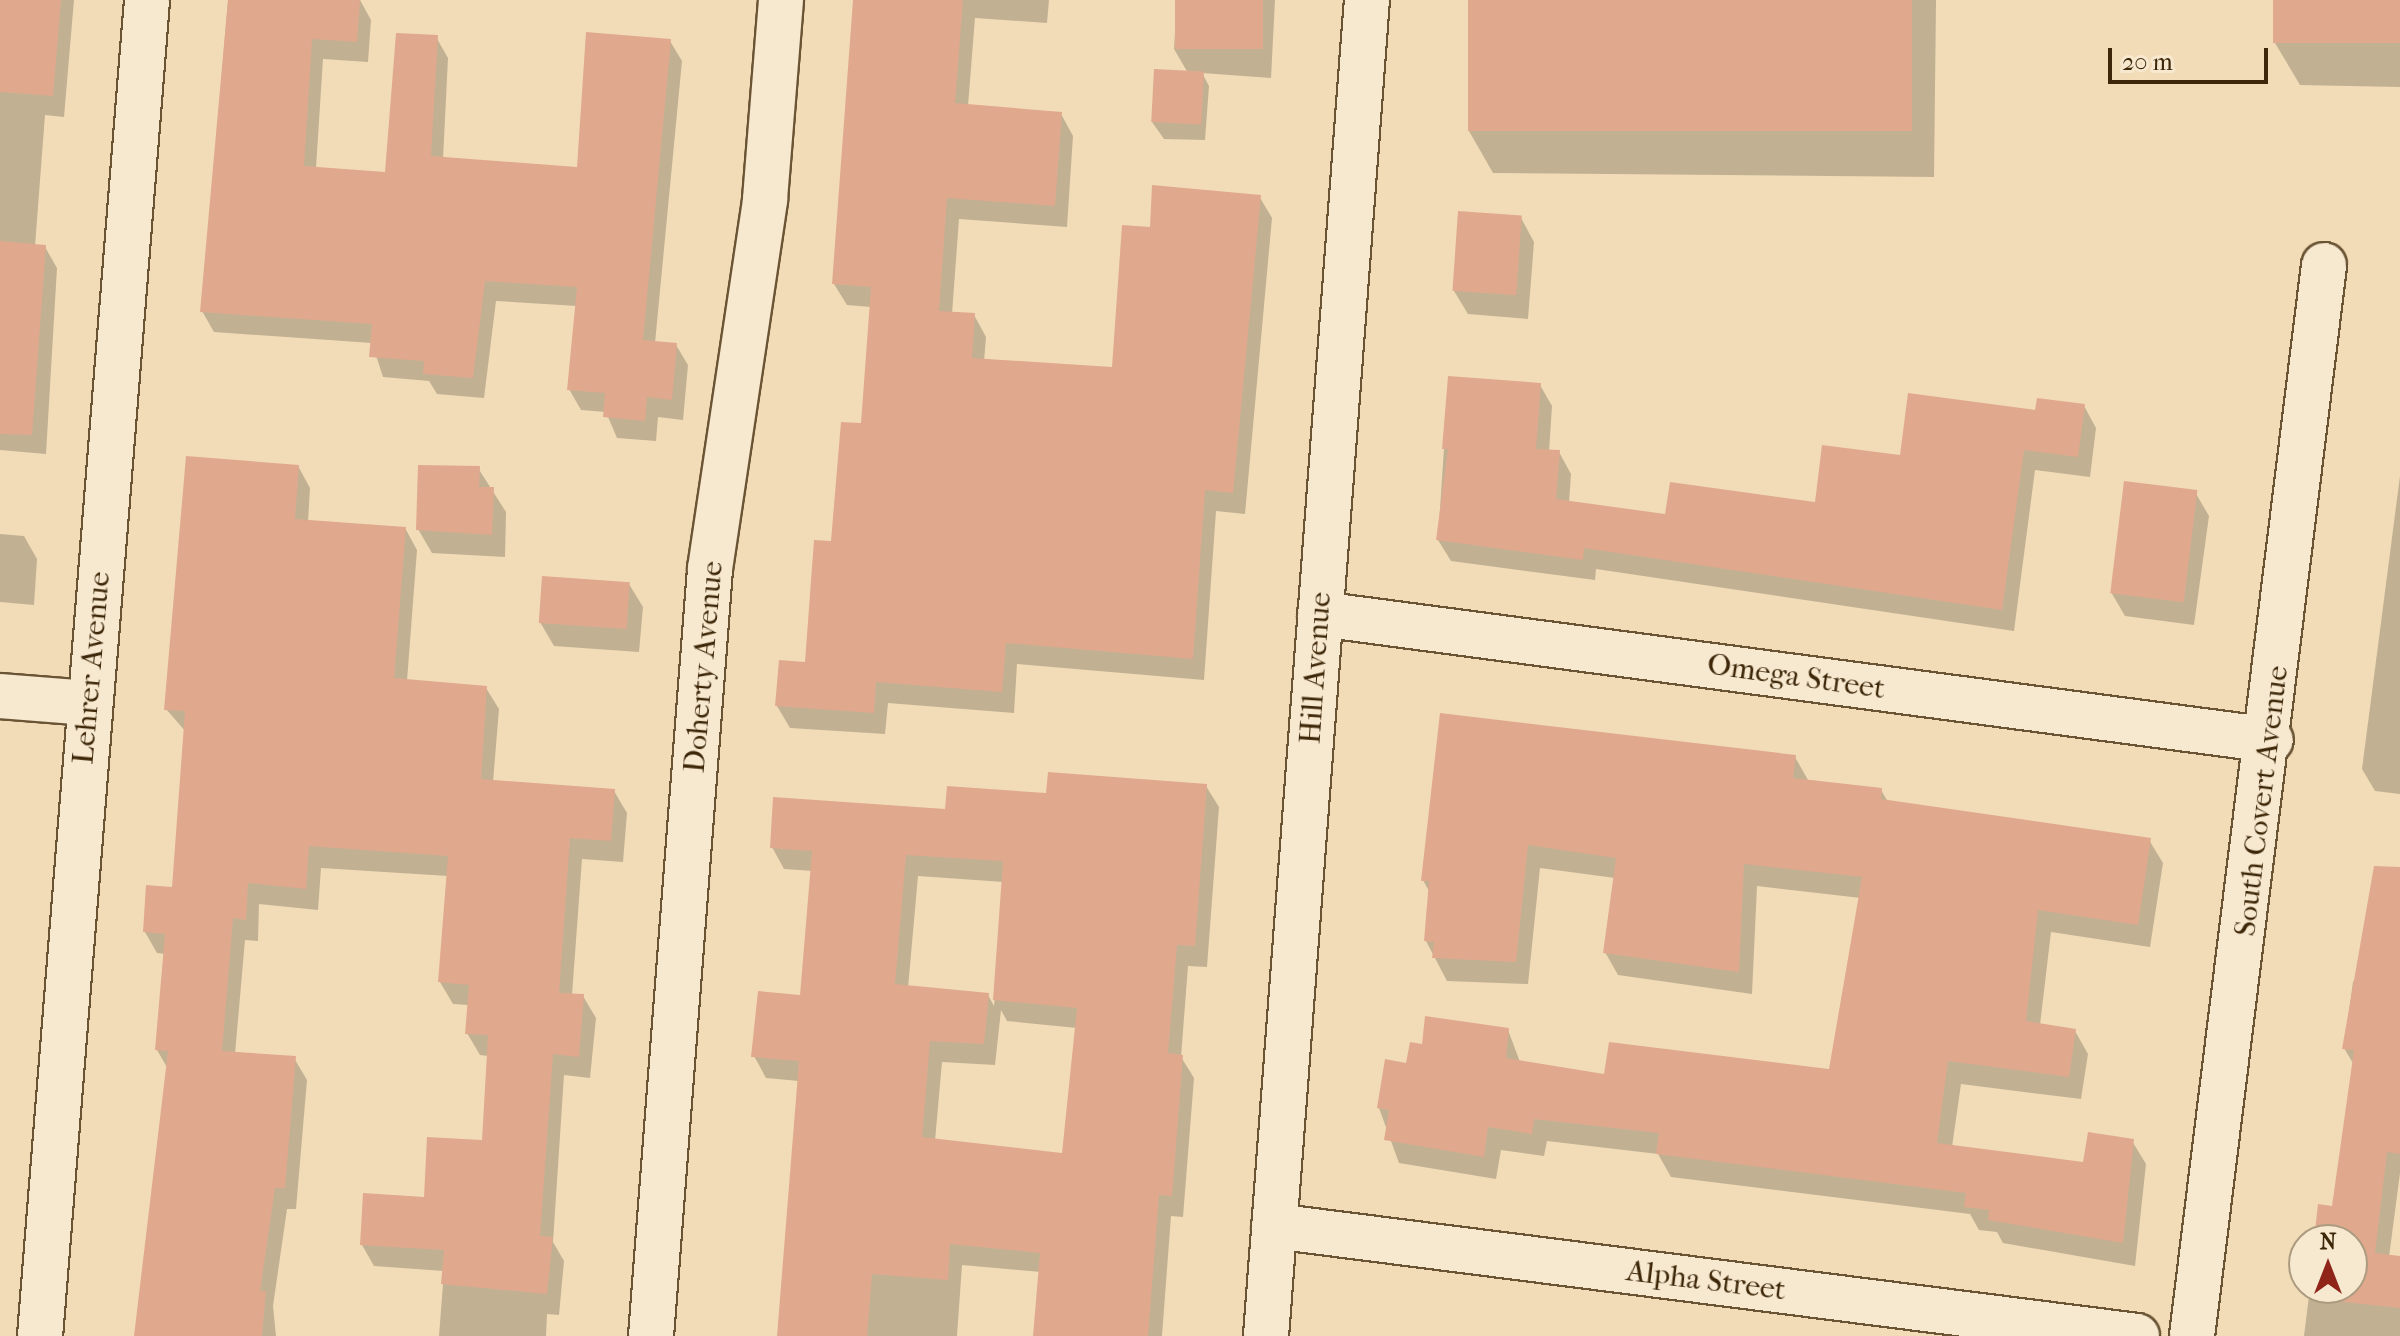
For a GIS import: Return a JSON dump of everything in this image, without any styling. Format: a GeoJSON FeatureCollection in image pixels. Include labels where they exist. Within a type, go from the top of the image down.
{"type":"FeatureCollection","features":[{"type":"Feature","properties":{"kind":"street","name":"Lehrer Avenue"},"geometry":{"type":"LineString","coordinates":[[40,1336],[147,0]]}},
{"type":"Feature","properties":{"kind":"street","name":"Doherty Avenue"},"geometry":{"type":"LineString","coordinates":[[651,1336],[710,569],[765,199],[781,0]]}},
{"type":"Feature","properties":{"kind":"street","name":"Hill Avenue"},"geometry":{"type":"LineString","coordinates":[[1266,1336],[1367,0]]}},
{"type":"Feature","properties":{"kind":"street","name":"South Covert Avenue"},"geometry":{"type":"LineString","coordinates":[[2192,1336],[2271,740],[2324,265]]}},
{"type":"Feature","properties":{"kind":"street","name":"Omega Street"},"geometry":{"type":"LineString","coordinates":[[1320,614],[2271,740]]}},
{"type":"Feature","properties":{"kind":"street"},"geometry":{"type":"LineString","coordinates":[[0,696],[89,703]]}},
{"type":"Feature","properties":{"kind":"street","name":"Alpha Street"},"geometry":{"type":"LineString","coordinates":[[1274,1226],[2137,1336]]}},
{"type":"Feature","properties":{"kind":"building"},"geometry":{"type":"Polygon","coordinates":[[[0,0],[61,0],[53,96],[0,92],[0,0]]]}},
{"type":"Feature","properties":{"kind":"building"},"geometry":{"type":"Polygon","coordinates":[[[228,0],[360,0],[357,42],[312,39],[304,166],[385,172],[396,33],[438,35],[431,156],[577,167],[586,32],[671,39],[643,340],[677,343],[672,400],[647,397],[645,421],[603,417],[605,393],[567,390],[577,287],[485,281],[473,378],[423,374],[424,361],[369,357],[372,324],[200,312],[228,0]]]}},
{"type":"Feature","properties":{"kind":"building"},"geometry":{"type":"Polygon","coordinates":[[[853,0],[963,0],[955,103],[1062,112],[1055,206],[947,198],[939,311],[975,313],[972,358],[1112,367],[1122,225],[1150,227],[1152,185],[1261,195],[1233,493],[1205,490],[1193,659],[1006,643],[1002,692],[876,682],[874,713],[775,706],[779,660],[805,662],[814,540],[831,541],[841,422],[861,423],[871,287],[832,284],[853,0]]]}},
{"type":"Feature","properties":{"kind":"building"},"geometry":{"type":"Polygon","coordinates":[[[1175,0],[1263,0],[1263,49],[1175,49],[1175,0]]]}},
{"type":"Feature","properties":{"kind":"building"},"geometry":{"type":"Polygon","coordinates":[[[1468,0],[1912,0],[1912,131],[1468,131],[1468,0]]]}},
{"type":"Feature","properties":{"kind":"building"},"geometry":{"type":"Polygon","coordinates":[[[2273,0],[2400,0],[2400,43],[2273,43],[2273,0]]]}},
{"type":"Feature","properties":{"kind":"building"},"geometry":{"type":"Polygon","coordinates":[[[1154,69],[1204,72],[1201,125],[1151,122],[1154,69]]]}},
{"type":"Feature","properties":{"kind":"building"},"geometry":{"type":"Polygon","coordinates":[[[1458,211],[1522,215],[1516,295],[1452,291],[1458,211]]]}},
{"type":"Feature","properties":{"kind":"building"},"geometry":{"type":"Polygon","coordinates":[[[0,241],[46,245],[32,435],[0,434],[0,241]]]}},
{"type":"Feature","properties":{"kind":"building"},"geometry":{"type":"Polygon","coordinates":[[[1448,376],[1541,383],[1536,449],[1560,450],[1556,499],[1665,514],[1670,482],[1815,502],[1822,445],[1900,455],[1908,393],[2035,410],[2037,398],[2085,404],[2078,457],[2024,450],[2002,610],[1584,548],[1583,560],[1436,540],[1448,449],[1442,449],[1448,376]]]}},
{"type":"Feature","properties":{"kind":"building"},"geometry":{"type":"Polygon","coordinates":[[[186,456],[299,465],[295,519],[406,527],[394,678],[487,686],[481,779],[615,789],[611,841],[570,838],[559,993],[584,994],[579,1057],[553,1054],[540,1236],[553,1237],[547,1294],[441,1284],[444,1250],[360,1245],[363,1193],[424,1197],[427,1137],[482,1140],[488,1035],[465,1034],[469,985],[438,982],[448,856],[309,846],[306,889],[248,883],[246,920],[233,918],[222,1051],[296,1056],[285,1188],[275,1188],[260,1291],[266,1291],[262,1336],[134,1336],[168,1051],[155,1050],[165,934],[143,932],[146,885],[172,887],[185,711],[164,710],[186,456]]]}},
{"type":"Feature","properties":{"kind":"building"},"geometry":{"type":"Polygon","coordinates":[[[418,465],[480,466],[479,487],[494,487],[492,535],[416,530],[418,465]]]}},
{"type":"Feature","properties":{"kind":"building"},"geometry":{"type":"Polygon","coordinates":[[[2124,481],[2197,490],[2184,602],[2110,593],[2124,481]]]}},
{"type":"Feature","properties":{"kind":"building"},"geometry":{"type":"Polygon","coordinates":[[[542,576],[630,582],[627,629],[539,623],[542,576]]]}},
{"type":"Feature","properties":{"kind":"building"},"geometry":{"type":"Polygon","coordinates":[[[1440,713],[1796,755],[1793,778],[1882,788],[1881,799],[2151,838],[2138,925],[2038,910],[2026,1021],[2076,1029],[2069,1077],[1948,1061],[1937,1143],[2083,1162],[2088,1132],[2134,1139],[2123,1243],[1988,1220],[1989,1210],[1964,1207],[1966,1193],[1656,1154],[1659,1133],[1534,1119],[1532,1134],[1488,1127],[1484,1157],[1384,1140],[1389,1110],[1377,1108],[1385,1059],[1406,1063],[1410,1042],[1422,1044],[1425,1016],[1509,1028],[1506,1058],[1604,1074],[1609,1042],[1829,1069],[1862,877],[1744,864],[1739,972],[1603,953],[1616,858],[1528,845],[1516,962],[1432,958],[1434,942],[1424,941],[1429,881],[1421,881],[1440,713]]]}},
{"type":"Feature","properties":{"kind":"building"},"geometry":{"type":"Polygon","coordinates":[[[1048,772],[1207,784],[1195,946],[1177,945],[1168,1053],[1183,1055],[1172,1196],[1159,1195],[1148,1336],[1033,1336],[1040,1253],[950,1244],[948,1280],[872,1274],[867,1336],[777,1336],[799,1061],[751,1057],[758,991],[800,995],[812,851],[770,848],[773,797],[945,809],[947,786],[1046,793],[1048,772]],[[906,855],[895,984],[989,993],[984,1044],[930,1041],[922,1137],[1062,1153],[1077,1008],[993,1000],[1003,861],[906,855]]]}},
{"type":"Feature","properties":{"kind":"building"},"geometry":{"type":"Polygon","coordinates":[[[2374,866],[2400,867],[2400,1154],[2387,1152],[2375,1253],[2400,1256],[2400,1308],[2363,1304],[2368,1304],[2368,1224],[2316,1224],[2318,1204],[2332,1206],[2354,1050],[2342,1049],[2374,866]]]}}]}
